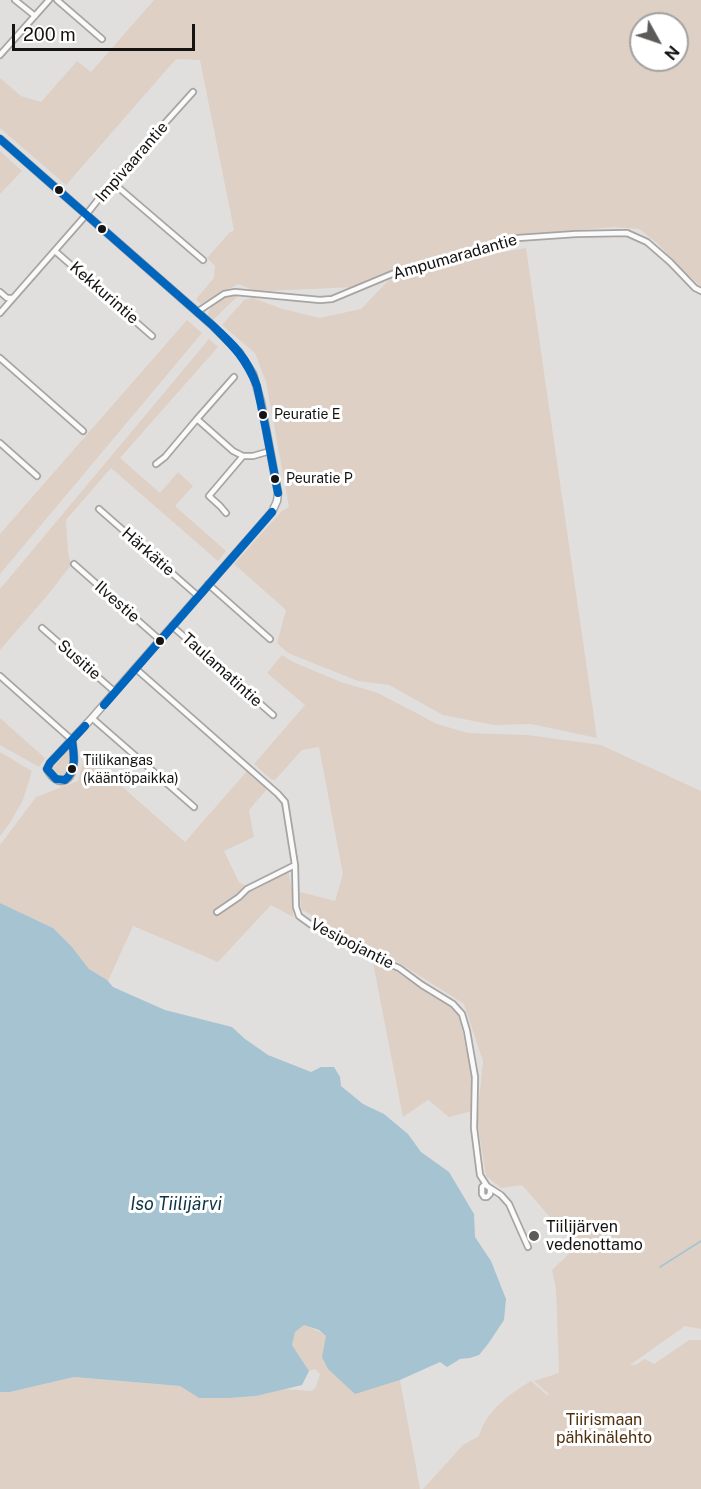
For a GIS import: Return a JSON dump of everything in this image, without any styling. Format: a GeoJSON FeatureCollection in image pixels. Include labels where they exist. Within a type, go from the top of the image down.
{"type":"FeatureCollection","features":[{"type":"Feature","properties":{"kind":"street"},"geometry":{"type":"LineString","coordinates":[[15,0],[35,16]]}},
{"type":"Feature","properties":{"kind":"street"},"geometry":{"type":"LineString","coordinates":[[0,56],[49,0]]}},
{"type":"Feature","properties":{"kind":"street"},"geometry":{"type":"LineString","coordinates":[[57,0],[102,39]]}},
{"type":"Feature","properties":{"kind":"street","name":"Impivaarantie"},"geometry":{"type":"LineString","coordinates":[[0,313],[56,251],[112,182],[193,92]]}},
{"type":"Feature","properties":{"kind":"street"},"geometry":{"type":"LineString","coordinates":[[0,139],[197,312],[243,356],[259,391],[278,493],[272,512],[115,692],[72,740],[50,763],[47,769],[51,777],[56,781],[67,779],[74,762],[72,740],[0,676]]}},
{"type":"Feature","properties":{"kind":"street"},"geometry":{"type":"LineString","coordinates":[[112,182],[203,260]]}},
{"type":"Feature","properties":{"kind":"street","name":"Ampumaradantie"},"geometry":{"type":"LineString","coordinates":[[197,312],[224,294],[235,292],[320,300],[332,299],[392,273],[429,265],[518,238],[576,234],[627,233],[647,242],[695,288],[701,291]]}},
{"type":"Feature","properties":{"kind":"street","name":"Kekkurintie"},"geometry":{"type":"LineString","coordinates":[[56,251],[152,336]]}},
{"type":"Feature","properties":{"kind":"street"},"geometry":{"type":"LineString","coordinates":[[0,292],[7,298],[13,298]]}},
{"type":"Feature","properties":{"kind":"street"},"geometry":{"type":"LineString","coordinates":[[0,358],[82,431]]}},
{"type":"Feature","properties":{"kind":"street"},"geometry":{"type":"LineString","coordinates":[[156,464],[165,457],[234,377]]}},
{"type":"Feature","properties":{"kind":"street"},"geometry":{"type":"LineString","coordinates":[[197,419],[233,451],[243,456],[253,456],[270,451]]}},
{"type":"Feature","properties":{"kind":"street"},"geometry":{"type":"LineString","coordinates":[[0,443],[37,476]]}},
{"type":"Feature","properties":{"kind":"street"},"geometry":{"type":"LineString","coordinates":[[226,513],[209,496],[243,456]]}},
{"type":"Feature","properties":{"kind":"street","name":"Härkätie"},"geometry":{"type":"LineString","coordinates":[[99,509],[198,596]]}},
{"type":"Feature","properties":{"kind":"street","name":"Ilvestie"},"geometry":{"type":"LineString","coordinates":[[74,564],[160,640]]}},
{"type":"Feature","properties":{"kind":"street"},"geometry":{"type":"LineString","coordinates":[[208,584],[270,639]]}},
{"type":"Feature","properties":{"kind":"street","name":"Taulamatintie"},"geometry":{"type":"LineString","coordinates":[[172,626],[273,715]]}},
{"type":"Feature","properties":{"kind":"street","name":"Susitie"},"geometry":{"type":"LineString","coordinates":[[42,628],[115,692]]}},
{"type":"Feature","properties":{"kind":"street","name":"Vesipojantie"},"geometry":{"type":"LineString","coordinates":[[135,668],[285,802],[295,865],[296,907],[299,916],[363,953],[399,968],[453,1004],[462,1014],[475,1077],[474,1128],[480,1175],[485,1184],[509,1204],[528,1247]]}},
{"type":"Feature","properties":{"kind":"street"},"geometry":{"type":"LineString","coordinates":[[92,718],[194,807]]}},
{"type":"Feature","properties":{"kind":"street"},"geometry":{"type":"LineString","coordinates":[[217,912],[247,889],[295,865]]}},
{"type":"Feature","properties":{"kind":"street","name":"Vesipojantie"},"geometry":{"type":"LineString","coordinates":[[485,1184],[482,1187],[484,1197],[490,1194],[490,1189]]}},
{"type":"Feature","properties":{"kind":"green space"},"geometry":{"type":"Polygon","coordinates":[[[154,0],[701,0],[701,286],[685,273],[657,243],[639,229],[614,227],[505,236],[425,262],[392,270],[354,287],[269,291],[253,290],[238,284],[201,304],[196,299],[214,278],[215,266],[207,258],[234,230],[200,60],[176,59],[66,185],[0,128],[0,78],[21,96],[41,102],[77,61],[91,72],[154,0]]]}},
{"type":"Feature","properties":{"kind":"green space"},"geometry":{"type":"Polygon","coordinates":[[[0,151],[22,171],[0,194],[0,151]]]}},
{"type":"Feature","properties":{"kind":"green space"},"geometry":{"type":"Polygon","coordinates":[[[526,248],[597,738],[531,724],[494,725],[443,715],[389,685],[358,681],[288,653],[277,643],[286,610],[234,564],[282,511],[289,507],[266,382],[255,353],[222,325],[244,300],[253,298],[283,309],[320,318],[361,309],[389,280],[486,255],[526,248]]]}},
{"type":"Feature","properties":{"kind":"green space"},"geometry":{"type":"Polygon","coordinates":[[[226,296],[238,296],[213,320],[208,316],[208,312],[214,304],[226,296]]]}},
{"type":"Feature","properties":{"kind":"green space"},"geometry":{"type":"Polygon","coordinates":[[[187,320],[202,333],[0,574],[0,534],[187,320]]]}},
{"type":"Feature","properties":{"kind":"green space"},"geometry":{"type":"Polygon","coordinates":[[[209,339],[218,347],[120,458],[160,493],[178,472],[193,486],[175,506],[226,551],[218,561],[111,468],[66,520],[71,565],[0,650],[0,589],[209,339]]]}},
{"type":"Feature","properties":{"kind":"green space","name":"Tiirismaan pähkinälehto"},"geometry":{"type":"Polygon","coordinates":[[[282,655],[341,682],[378,693],[437,724],[468,733],[528,735],[601,745],[701,791],[701,1329],[685,1326],[630,1365],[635,1365],[645,1359],[654,1364],[689,1340],[701,1340],[701,1489],[423,1489],[463,1445],[479,1436],[487,1419],[499,1404],[531,1381],[547,1395],[549,1394],[534,1381],[559,1373],[556,1289],[552,1270],[576,1247],[522,1185],[501,1188],[486,1176],[477,1119],[483,1061],[464,1004],[398,962],[369,950],[301,909],[300,892],[335,901],[343,874],[319,747],[302,750],[275,780],[272,780],[254,764],[305,705],[267,673],[282,655]]]}},
{"type":"Feature","properties":{"kind":"green space"},"geometry":{"type":"Polygon","coordinates":[[[0,718],[45,758],[39,767],[0,745],[0,718]]]}},
{"type":"Feature","properties":{"kind":"green space"},"geometry":{"type":"Polygon","coordinates":[[[70,747],[70,770],[58,779],[52,773],[53,768],[70,747]]]}},
{"type":"Feature","properties":{"kind":"green space"},"geometry":{"type":"Polygon","coordinates":[[[0,752],[32,771],[23,800],[0,836],[0,752]]]}},
{"type":"Feature","properties":{"kind":"green space"},"geometry":{"type":"Polygon","coordinates":[[[85,754],[185,842],[247,771],[267,789],[249,810],[254,837],[224,851],[239,882],[253,891],[288,871],[293,893],[293,917],[271,905],[218,962],[133,926],[108,981],[89,969],[53,928],[0,903],[0,845],[36,797],[78,781],[85,754]]]}},
{"type":"Feature","properties":{"kind":"green space"},"geometry":{"type":"Polygon","coordinates":[[[373,963],[395,971],[449,1004],[459,1014],[472,1078],[472,1111],[449,1117],[428,1100],[403,1117],[373,963]]]}},
{"type":"Feature","properties":{"kind":"green space"},"geometry":{"type":"Polygon","coordinates":[[[304,1324],[326,1336],[355,1393],[400,1380],[420,1489],[0,1489],[0,1392],[10,1392],[74,1377],[180,1386],[199,1398],[256,1396],[284,1389],[312,1391],[316,1387],[320,1374],[315,1369],[309,1371],[292,1345],[295,1332],[304,1324]]]}},
{"type":"Feature","properties":{"kind":"water","name":"Iso Tiilijärvi"},"geometry":{"type":"Polygon","coordinates":[[[0,903],[53,928],[89,969],[107,980],[113,987],[165,1010],[232,1027],[268,1055],[311,1072],[321,1067],[334,1067],[340,1077],[341,1086],[363,1104],[384,1114],[408,1134],[421,1152],[449,1172],[474,1214],[475,1237],[491,1261],[506,1299],[504,1320],[479,1355],[460,1359],[447,1367],[440,1362],[400,1380],[355,1394],[328,1369],[322,1357],[326,1336],[319,1330],[304,1325],[295,1332],[292,1345],[309,1371],[302,1385],[256,1396],[199,1398],[180,1386],[74,1377],[10,1392],[0,1392],[0,903]]]}},
{"type":"Feature","properties":{"kind":"waterway"},"geometry":{"type":"LineString","coordinates":[[660,1267],[701,1241]]}},
{"type":"Feature","properties":{"kind":"transit line"},"geometry":{"type":"LineString","coordinates":[[0,139],[212,325]]}},
{"type":"Feature","properties":{"kind":"transit line"},"geometry":{"type":"LineString","coordinates":[[212,325],[239,352],[249,367],[257,386]]}},
{"type":"Feature","properties":{"kind":"transit line"},"geometry":{"type":"LineString","coordinates":[[212,325],[238,352],[257,386]]}},
{"type":"Feature","properties":{"kind":"transit line"},"geometry":{"type":"LineString","coordinates":[[257,386],[266,430]]}},
{"type":"Feature","properties":{"kind":"transit line"},"geometry":{"type":"LineString","coordinates":[[257,386],[266,430]]}},
{"type":"Feature","properties":{"kind":"transit line"},"geometry":{"type":"LineString","coordinates":[[266,430],[278,493]]}},
{"type":"Feature","properties":{"kind":"transit line"},"geometry":{"type":"LineString","coordinates":[[266,430],[278,493]]}},
{"type":"Feature","properties":{"kind":"transit line"},"geometry":{"type":"LineString","coordinates":[[104,705],[272,512]]}},
{"type":"Feature","properties":{"kind":"transit line"},"geometry":{"type":"LineString","coordinates":[[104,705],[272,512]]}},
{"type":"Feature","properties":{"kind":"transit line"},"geometry":{"type":"LineString","coordinates":[[85,726],[72,740],[74,762],[69,776],[65,780],[56,779],[47,769],[50,763],[85,726]]}},
{"type":"Feature","properties":{"kind":"place","name":"Peuratie E"},"geometry":{"type":"Point","coordinates":[263,415]}},
{"type":"Feature","properties":{"kind":"place","name":"Peuratie P"},"geometry":{"type":"Point","coordinates":[275,479]}},
{"type":"Feature","properties":{"kind":"place","name":"Tiilikangas (kääntöpaikka)"},"geometry":{"type":"Point","coordinates":[72,769]}},
{"type":"Feature","properties":{"kind":"place","name":"Tiilijärven vedenottamo"},"geometry":{"type":"Point","coordinates":[534,1236]}}]}
